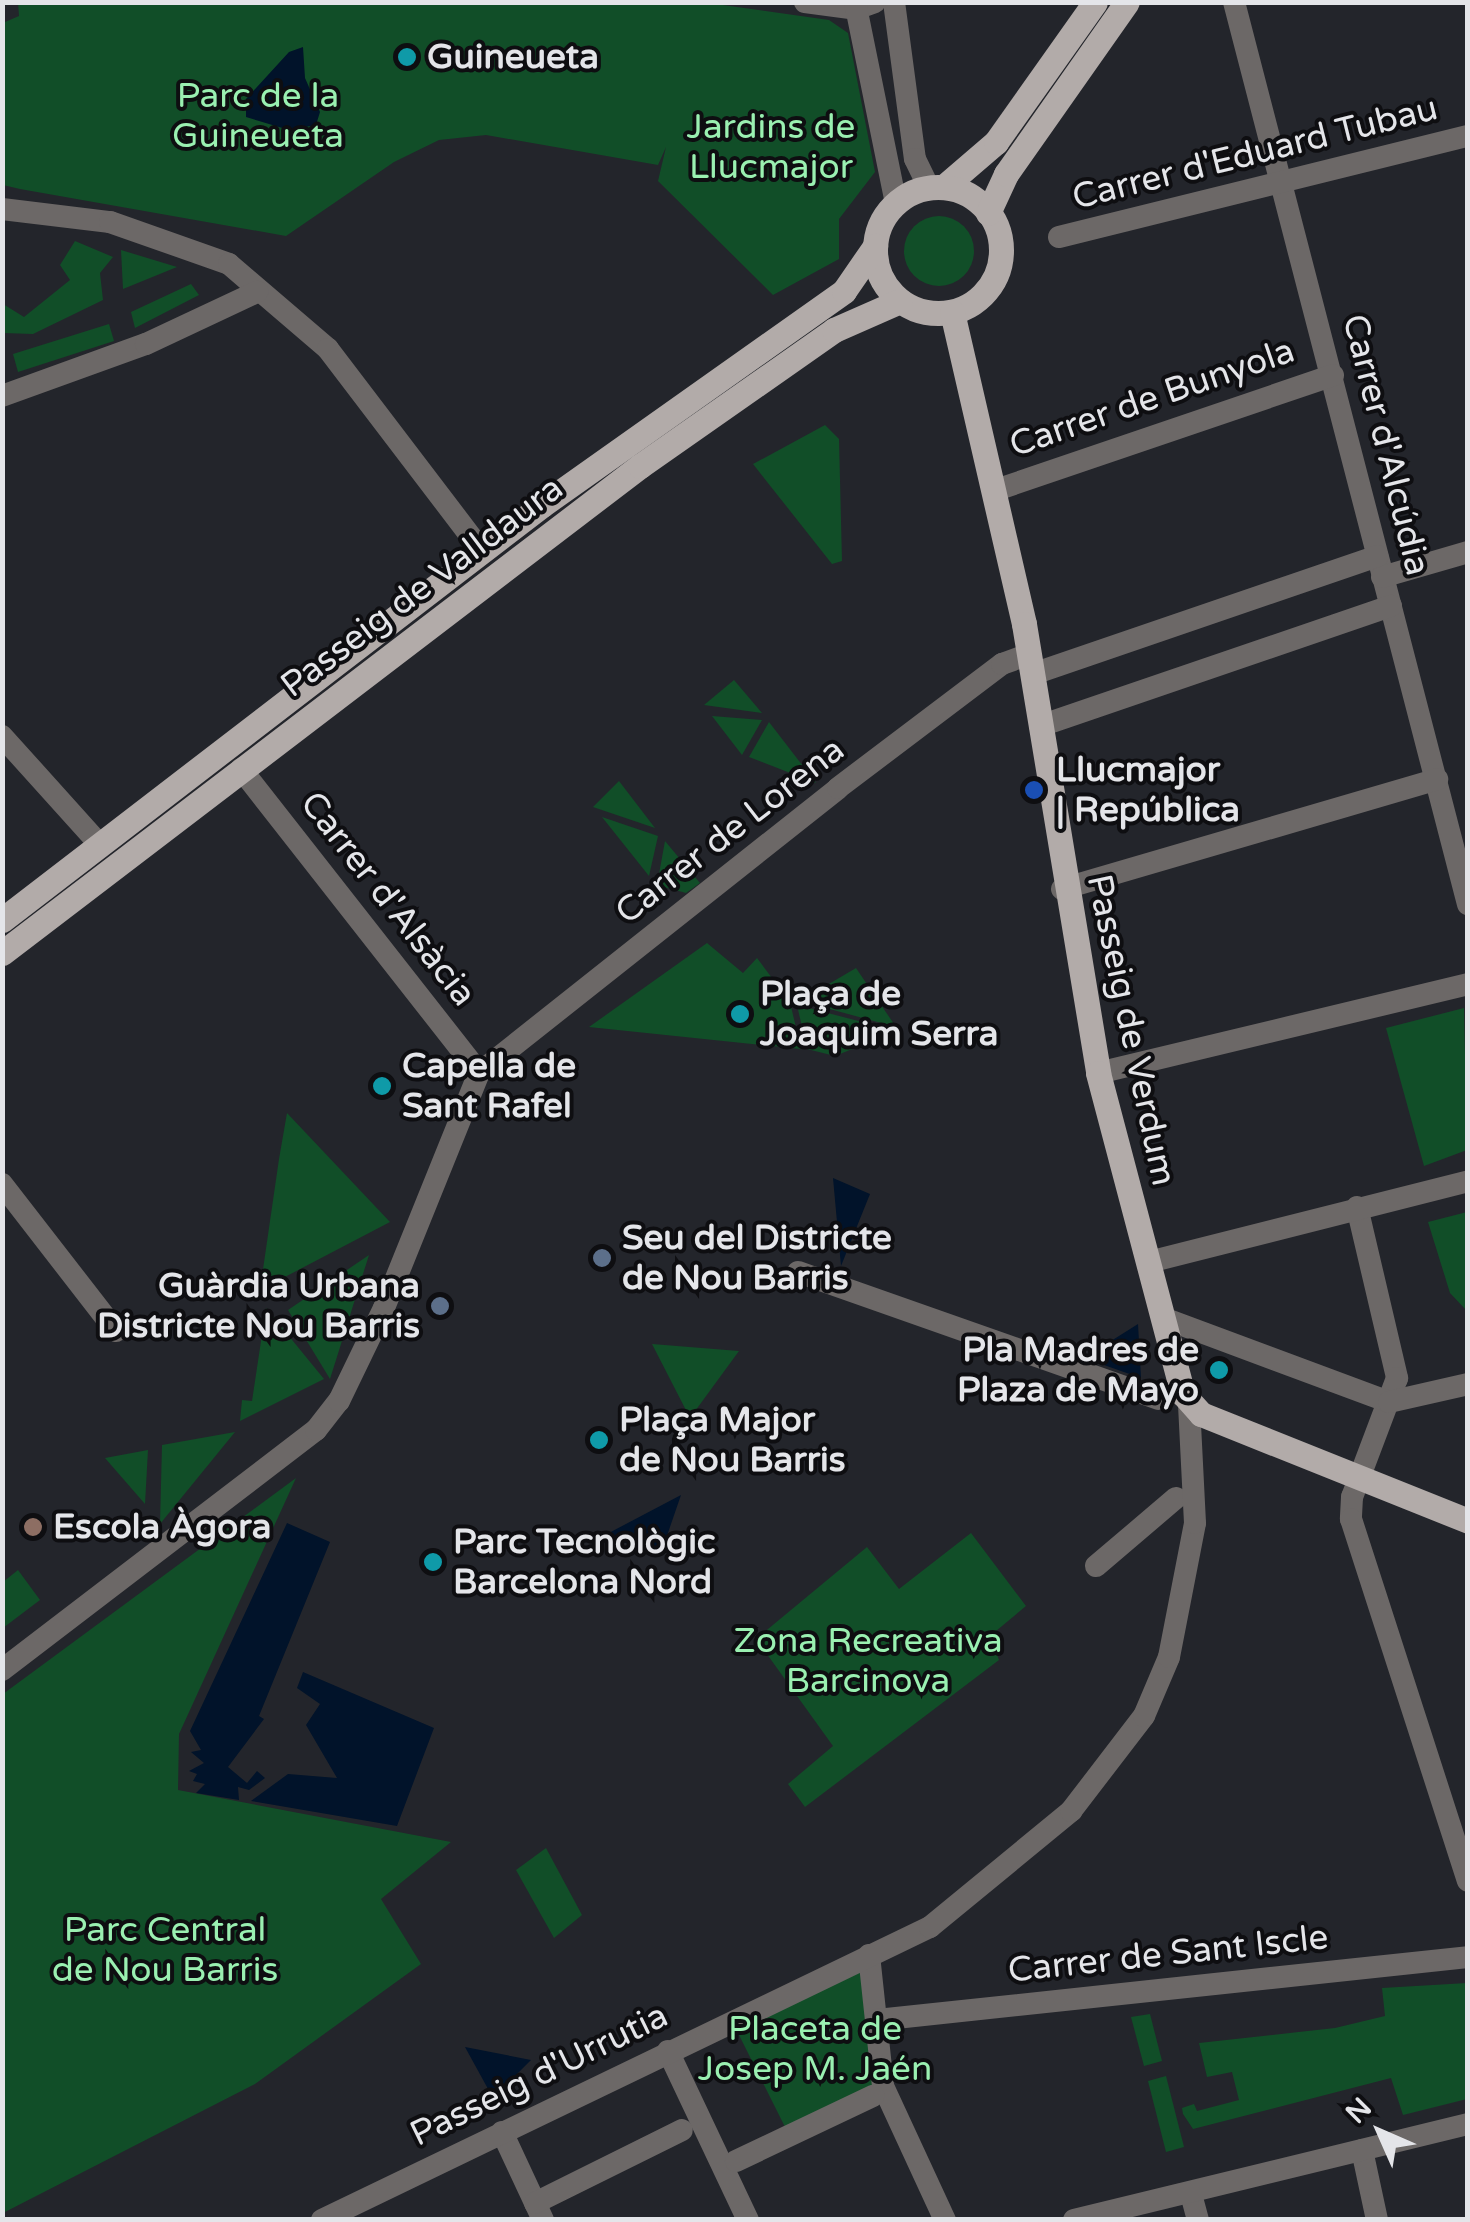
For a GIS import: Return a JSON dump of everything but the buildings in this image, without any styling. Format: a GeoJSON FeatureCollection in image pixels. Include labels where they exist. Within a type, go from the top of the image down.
{"type":"FeatureCollection","features":[{"type":"Feature","properties":{"kind":"main road"},"geometry":{"type":"LineString","coordinates":[[937,185],[988,213],[1001,248],[994,278],[985,292],[952,312],[924,312],[900,301],[880,276],[876,246],[896,204],[937,185],[996,142],[1095,2]]}},
{"type":"Feature","properties":{"kind":"main road"},"geometry":{"type":"LineString","coordinates":[[988,213],[1006,174],[1127,2]]}},
{"type":"Feature","properties":{"kind":"main road","name":"Passeig de Valldaura"},"geometry":{"type":"LineString","coordinates":[[2,953],[241,769],[490,561],[844,291],[876,246]]}},
{"type":"Feature","properties":{"kind":"main road","name":"Passeig de Valldaura"},"geometry":{"type":"LineString","coordinates":[[2,920],[225,748],[490,561],[834,330],[900,301]]}},
{"type":"Feature","properties":{"kind":"main road","name":"Passeig de Verdum"},"geometry":{"type":"LineString","coordinates":[[952,312],[996,490],[1031,664],[1062,888],[1098,1073],[1190,1406]]}},
{"type":"Feature","properties":{"kind":"main road"},"geometry":{"type":"LineString","coordinates":[[225,748],[241,769]]}},
{"type":"Feature","properties":{"kind":"main road"},"geometry":{"type":"LineString","coordinates":[[1190,1406],[1468,1521]]}},
{"type":"Feature","properties":{"kind":"street"},"geometry":{"type":"LineString","coordinates":[[805,2],[862,5],[896,204]]}},
{"type":"Feature","properties":{"kind":"street"},"geometry":{"type":"LineString","coordinates":[[894,2],[916,159],[937,185]]}},
{"type":"Feature","properties":{"kind":"street","name":"Carrer d'Alcúdia"},"geometry":{"type":"LineString","coordinates":[[1234,2],[1468,904]]}},
{"type":"Feature","properties":{"kind":"street","name":"Carrer d'Eduard Tubau"},"geometry":{"type":"LineString","coordinates":[[1059,237],[1468,136]]}},
{"type":"Feature","properties":{"kind":"street"},"geometry":{"type":"LineString","coordinates":[[2,209],[110,222],[229,264],[256,292],[291,311],[328,349],[490,561]]}},
{"type":"Feature","properties":{"kind":"street"},"geometry":{"type":"LineString","coordinates":[[2,396],[146,344],[256,292]]}},
{"type":"Feature","properties":{"kind":"street","name":"Carrer de Bunyola"},"geometry":{"type":"LineString","coordinates":[[996,490],[1333,374]]}},
{"type":"Feature","properties":{"kind":"street","name":"Carrer de Lorena"},"geometry":{"type":"LineString","coordinates":[[478,1073],[838,788],[1002,664],[1031,664],[1380,566],[1468,552]]}},
{"type":"Feature","properties":{"kind":"street"},"geometry":{"type":"LineString","coordinates":[[1040,726],[1391,606]]}},
{"type":"Feature","properties":{"kind":"street"},"geometry":{"type":"LineString","coordinates":[[2,736],[100,845]]}},
{"type":"Feature","properties":{"kind":"street","name":"Carrer d'Alsàcia"},"geometry":{"type":"LineString","coordinates":[[241,769],[478,1073]]}},
{"type":"Feature","properties":{"kind":"street"},"geometry":{"type":"LineString","coordinates":[[1062,888],[1437,778]]}},
{"type":"Feature","properties":{"kind":"street"},"geometry":{"type":"LineString","coordinates":[[1098,1073],[1468,984]]}},
{"type":"Feature","properties":{"kind":"street"},"geometry":{"type":"LineString","coordinates":[[2,1670],[316,1430],[339,1401],[384,1308],[478,1073]]}},
{"type":"Feature","properties":{"kind":"street"},"geometry":{"type":"LineString","coordinates":[[1149,1262],[1468,1182]]}},
{"type":"Feature","properties":{"kind":"street"},"geometry":{"type":"LineString","coordinates":[[2,1184],[116,1331]]}},
{"type":"Feature","properties":{"kind":"street"},"geometry":{"type":"LineString","coordinates":[[1357,1207],[1397,1369],[1350,1508],[1354,1532],[1466,1868]]}},
{"type":"Feature","properties":{"kind":"street"},"geometry":{"type":"LineString","coordinates":[[798,1272],[1158,1399]]}},
{"type":"Feature","properties":{"kind":"street"},"geometry":{"type":"LineString","coordinates":[[1166,1319],[1389,1402],[1468,1384]]}},
{"type":"Feature","properties":{"kind":"street","name":"Passeig d'Urrutia"},"geometry":{"type":"LineString","coordinates":[[322,2220],[350,2213],[502,2132],[930,1927],[988,1886],[1072,1811],[1144,1716],[1168,1657],[1188,1570],[1196,1487],[1190,1406]]}},
{"type":"Feature","properties":{"kind":"street"},"geometry":{"type":"LineString","coordinates":[[1096,1566],[1176,1498]]}},
{"type":"Feature","properties":{"kind":"street"},"geometry":{"type":"LineString","coordinates":[[869,1955],[883,2086],[945,2220]]}},
{"type":"Feature","properties":{"kind":"street","name":"Carrer de Sant Iscle"},"geometry":{"type":"LineString","coordinates":[[877,2020],[1468,1957]]}},
{"type":"Feature","properties":{"kind":"street"},"geometry":{"type":"LineString","coordinates":[[668,2051],[748,2220]]}},
{"type":"Feature","properties":{"kind":"street"},"geometry":{"type":"LineString","coordinates":[[736,2161],[872,2096]]}},
{"type":"Feature","properties":{"kind":"street"},"geometry":{"type":"LineString","coordinates":[[1074,2220],[1468,2124]]}},
{"type":"Feature","properties":{"kind":"street"},"geometry":{"type":"LineString","coordinates":[[502,2132],[539,2211],[682,2130]]}},
{"type":"Feature","properties":{"kind":"street"},"geometry":{"type":"LineString","coordinates":[[1362,2150],[1377,2220]]}},
{"type":"Feature","properties":{"kind":"street"},"geometry":{"type":"LineString","coordinates":[[1191,2194],[1198,2220]]}},
{"type":"Feature","properties":{"kind":"green space","name":"Parc de la Guineueta"},"geometry":{"type":"Polygon","coordinates":[[[18,2],[701,2],[829,20],[848,33],[875,172],[839,219],[839,259],[773,295],[658,181],[666,147],[658,165],[486,135],[439,140],[394,162],[286,236],[20,189],[3,185],[2,37],[5,22],[19,16],[18,2]]]}},
{"type":"Feature","properties":{"kind":"green space"},"geometry":{"type":"Polygon","coordinates":[[[939,216],[964,226],[974,251],[964,276],[939,286],[914,276],[904,251],[914,226],[939,216]]]}},
{"type":"Feature","properties":{"kind":"green space"},"geometry":{"type":"Polygon","coordinates":[[[75,241],[113,257],[100,273],[103,300],[33,334],[3,333],[3,304],[24,317],[70,280],[60,265],[75,241]]]}},
{"type":"Feature","properties":{"kind":"green space"},"geometry":{"type":"Polygon","coordinates":[[[121,250],[177,267],[123,289],[121,250]]]}},
{"type":"Feature","properties":{"kind":"green space"},"geometry":{"type":"Polygon","coordinates":[[[191,284],[199,295],[135,328],[131,312],[191,284]]]}},
{"type":"Feature","properties":{"kind":"green space"},"geometry":{"type":"Polygon","coordinates":[[[109,324],[114,341],[18,372],[13,354],[109,324]]]}},
{"type":"Feature","properties":{"kind":"green space"},"geometry":{"type":"Polygon","coordinates":[[[825,425],[839,439],[842,561],[832,564],[753,464],[825,425]]]}},
{"type":"Feature","properties":{"kind":"green space"},"geometry":{"type":"Polygon","coordinates":[[[734,680],[762,713],[704,705],[734,680]]]}},
{"type":"Feature","properties":{"kind":"green space"},"geometry":{"type":"Polygon","coordinates":[[[712,716],[762,720],[742,755],[712,716]]]}},
{"type":"Feature","properties":{"kind":"green space"},"geometry":{"type":"Polygon","coordinates":[[[769,722],[816,783],[749,757],[769,722]]]}},
{"type":"Feature","properties":{"kind":"green space"},"geometry":{"type":"Polygon","coordinates":[[[619,781],[655,828],[593,807],[619,781]]]}},
{"type":"Feature","properties":{"kind":"green space"},"geometry":{"type":"Polygon","coordinates":[[[602,817],[658,836],[649,876],[602,817]]]}},
{"type":"Feature","properties":{"kind":"green space"},"geometry":{"type":"Polygon","coordinates":[[[665,841],[700,883],[686,893],[657,885],[665,841]]]}},
{"type":"Feature","properties":{"kind":"green space"},"geometry":{"type":"Polygon","coordinates":[[[707,943],[743,973],[757,958],[790,1002],[801,1049],[589,1027],[707,943]]]}},
{"type":"Feature","properties":{"kind":"green space"},"geometry":{"type":"Polygon","coordinates":[[[856,968],[896,1027],[800,1001],[856,968]]]}},
{"type":"Feature","properties":{"kind":"green space"},"geometry":{"type":"Polygon","coordinates":[[[797,1005],[897,1031],[835,1056],[807,1049],[797,1005]]]}},
{"type":"Feature","properties":{"kind":"green space"},"geometry":{"type":"Polygon","coordinates":[[[1464,1008],[1467,1150],[1424,1166],[1386,1028],[1464,1008]]]}},
{"type":"Feature","properties":{"kind":"green space"},"geometry":{"type":"Polygon","coordinates":[[[287,1113],[390,1222],[260,1290],[279,1159],[287,1113]]]}},
{"type":"Feature","properties":{"kind":"green space"},"geometry":{"type":"Polygon","coordinates":[[[1468,1212],[1467,1311],[1450,1293],[1428,1222],[1468,1212]]]}},
{"type":"Feature","properties":{"kind":"green space"},"geometry":{"type":"Polygon","coordinates":[[[369,1255],[330,1379],[288,1310],[369,1255]]]}},
{"type":"Feature","properties":{"kind":"green space"},"geometry":{"type":"Polygon","coordinates":[[[266,1308],[324,1379],[240,1421],[242,1400],[252,1401],[266,1308]]]}},
{"type":"Feature","properties":{"kind":"green space"},"geometry":{"type":"Polygon","coordinates":[[[652,1344],[739,1351],[690,1418],[652,1344]]]}},
{"type":"Feature","properties":{"kind":"green space"},"geometry":{"type":"Polygon","coordinates":[[[235,1432],[160,1524],[162,1445],[235,1432]]]}},
{"type":"Feature","properties":{"kind":"green space"},"geometry":{"type":"Polygon","coordinates":[[[148,1450],[145,1504],[105,1458],[148,1450]]]}},
{"type":"Feature","properties":{"kind":"green space","name":"Parc Central de Nou Barris"},"geometry":{"type":"Polygon","coordinates":[[[296,1478],[179,1734],[178,1790],[451,1842],[381,1899],[421,1964],[255,2084],[3,2213],[3,1694],[296,1478]]]}},
{"type":"Feature","properties":{"kind":"green space","name":"Zona Recreativa Barcinova"},"geometry":{"type":"Polygon","coordinates":[[[971,1533],[1026,1606],[990,1636],[999,1660],[805,1807],[788,1784],[833,1746],[756,1639],[867,1547],[899,1589],[971,1533]]]}},
{"type":"Feature","properties":{"kind":"green space"},"geometry":{"type":"Polygon","coordinates":[[[18,1570],[40,1600],[3,1628],[3,1582],[18,1570]]]}},
{"type":"Feature","properties":{"kind":"green space"},"geometry":{"type":"Polygon","coordinates":[[[546,1848],[582,1915],[554,1938],[516,1870],[546,1848]]]}},
{"type":"Feature","properties":{"kind":"green space","name":"Placeta de Josep M. Jaén"},"geometry":{"type":"Polygon","coordinates":[[[869,1955],[883,2086],[789,2135],[732,2021],[869,1955]]]}},
{"type":"Feature","properties":{"kind":"green space"},"geometry":{"type":"Polygon","coordinates":[[[1467,1983],[1467,2099],[1403,2115],[1391,2078],[1193,2129],[1183,2114],[1182,2108],[1194,2104],[1197,2111],[1239,2100],[1232,2072],[1207,2077],[1199,2043],[1335,2028],[1385,2016],[1382,1988],[1467,1983]]]}},
{"type":"Feature","properties":{"kind":"green space"},"geometry":{"type":"Polygon","coordinates":[[[1150,2014],[1162,2061],[1144,2066],[1131,2017],[1150,2014]]]}},
{"type":"Feature","properties":{"kind":"green space"},"geometry":{"type":"Polygon","coordinates":[[[1166,2076],[1184,2147],[1166,2152],[1148,2081],[1166,2076]]]}},
{"type":"Feature","properties":{"kind":"water"},"geometry":{"type":"Polygon","coordinates":[[[303,47],[305,78],[320,112],[316,125],[289,130],[246,117],[246,99],[289,52],[303,47]]]}},
{"type":"Feature","properties":{"kind":"water"},"geometry":{"type":"Polygon","coordinates":[[[833,1178],[870,1194],[841,1266],[833,1178]]]}},
{"type":"Feature","properties":{"kind":"water"},"geometry":{"type":"Polygon","coordinates":[[[1138,1324],[1141,1378],[1084,1358],[1138,1324]]]}},
{"type":"Feature","properties":{"kind":"water"},"geometry":{"type":"Polygon","coordinates":[[[681,1495],[660,1556],[605,1535],[681,1495]]]}},
{"type":"Feature","properties":{"kind":"water"},"geometry":{"type":"Polygon","coordinates":[[[287,1523],[330,1542],[259,1716],[264,1719],[228,1767],[247,1783],[257,1771],[265,1778],[249,1790],[238,1787],[239,1800],[196,1793],[205,1784],[193,1781],[197,1774],[189,1771],[204,1763],[191,1752],[201,1750],[190,1731],[287,1523]]]}},
{"type":"Feature","properties":{"kind":"water"},"geometry":{"type":"Polygon","coordinates":[[[303,1672],[434,1728],[397,1826],[251,1801],[288,1774],[337,1778],[306,1725],[320,1704],[297,1688],[303,1672]]]}},
{"type":"Feature","properties":{"kind":"water"},"geometry":{"type":"Polygon","coordinates":[[[465,2047],[531,2060],[493,2098],[465,2047]]]}},
{"type":"Feature","properties":{"kind":"place","name":"Guineueta"},"geometry":{"type":"Point","coordinates":[407,57]}},
{"type":"Feature","properties":{"kind":"place","name":"Llucmajor | República"},"geometry":{"type":"Point","coordinates":[1034,790]}},
{"type":"Feature","properties":{"kind":"place","name":"Plaça de Joaquim Serra"},"geometry":{"type":"Point","coordinates":[740,1014]}},
{"type":"Feature","properties":{"kind":"place","name":"Capella de Sant Rafel"},"geometry":{"type":"Point","coordinates":[382,1086]}},
{"type":"Feature","properties":{"kind":"place","name":"Seu del Districte de Nou Barris"},"geometry":{"type":"Point","coordinates":[602,1258]}},
{"type":"Feature","properties":{"kind":"place","name":"Guàrdia Urbana Districte Nou Barris"},"geometry":{"type":"Point","coordinates":[440,1306]}},
{"type":"Feature","properties":{"kind":"place","name":"Pla Madres de Plaza de Mayo"},"geometry":{"type":"Point","coordinates":[1219,1370]}},
{"type":"Feature","properties":{"kind":"place","name":"Plaça Major de Nou Barris"},"geometry":{"type":"Point","coordinates":[599,1440]}},
{"type":"Feature","properties":{"kind":"place","name":"Escola Àgora"},"geometry":{"type":"Point","coordinates":[33,1527]}},
{"type":"Feature","properties":{"kind":"place","name":"Parc Tecnològic Barcelona Nord"},"geometry":{"type":"Point","coordinates":[433,1562]}},
{"type":"Feature","properties":{"kind":"park label","name":"Jardins de Llucmajor"},"geometry":{"type":"Point","coordinates":[771,147]}}]}
